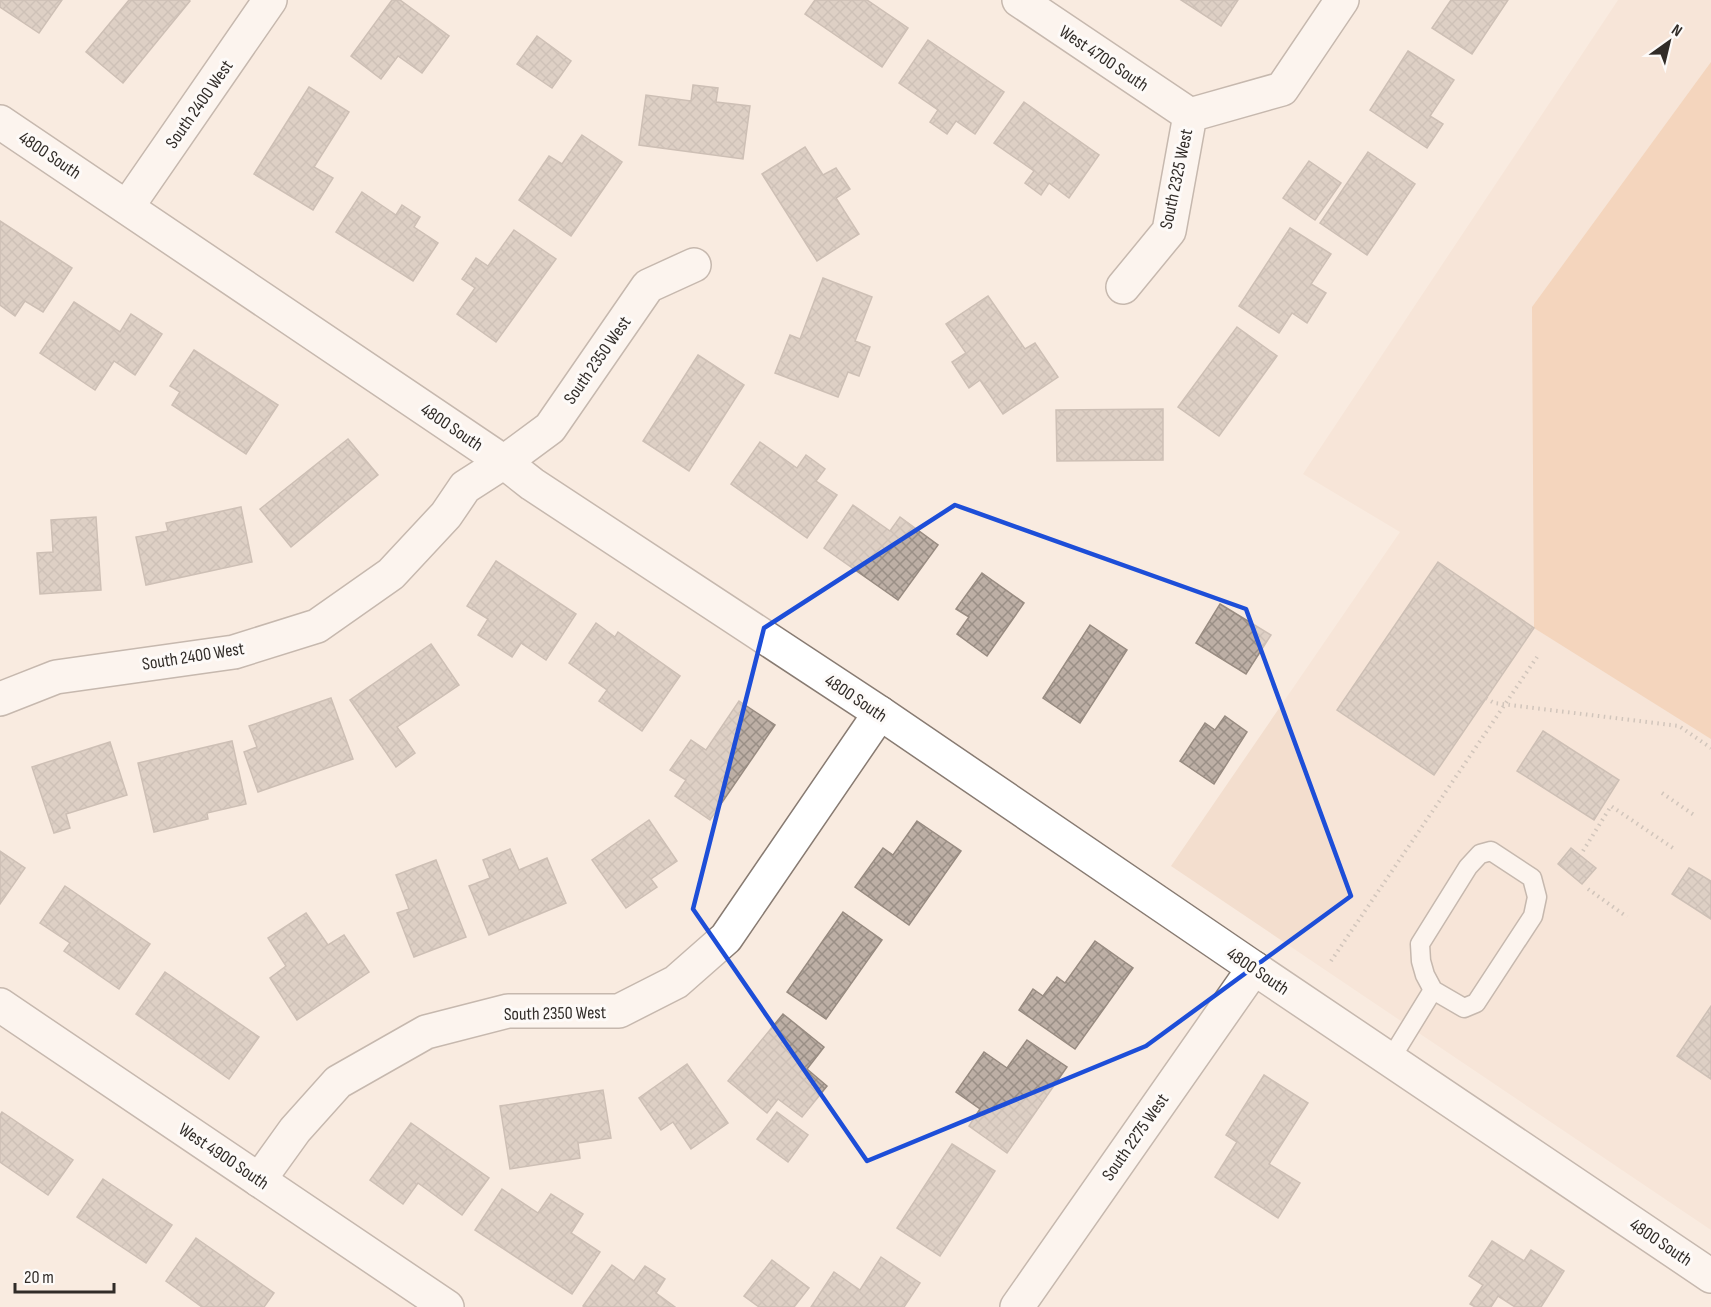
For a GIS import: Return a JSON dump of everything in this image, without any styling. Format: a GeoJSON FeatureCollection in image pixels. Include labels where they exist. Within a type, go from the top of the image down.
{"type":"FeatureCollection","features":[{"type":"Feature","properties":{"kind":"street","name":"South 2400 West"},"geometry":{"type":"LineString","coordinates":[[127,207],[270,0]]}},
{"type":"Feature","properties":{"kind":"street","name":"West 4700 South"},"geometry":{"type":"LineString","coordinates":[[1019,0],[1190,115]]}},
{"type":"Feature","properties":{"kind":"street","name":"South 2325 West"},"geometry":{"type":"LineString","coordinates":[[1123,287],[1169,231],[1190,115],[1282,89],[1342,0]]}},
{"type":"Feature","properties":{"kind":"street","name":"4800 South"},"geometry":{"type":"LineString","coordinates":[[0,122],[504,462],[532,484],[880,713],[1711,1276]]}},
{"type":"Feature","properties":{"kind":"street","name":"South 2350 West"},"geometry":{"type":"LineString","coordinates":[[504,462],[550,428],[648,286],[694,266]]}},
{"type":"Feature","properties":{"kind":"street","name":"South 2400 West"},"geometry":{"type":"LineString","coordinates":[[0,699],[56,677],[234,652],[317,626],[391,574],[446,515],[465,487],[504,462]]}},
{"type":"Feature","properties":{"kind":"street","name":"South 2350 West"},"geometry":{"type":"LineString","coordinates":[[259,1180],[295,1130],[338,1082],[426,1032],[508,1011],[619,1011],[676,981],[726,938],[880,713]]}},
{"type":"Feature","properties":{"kind":"street","name":"South 2275 West"},"geometry":{"type":"LineString","coordinates":[[1017,1307],[1254,968]]}},
{"type":"Feature","properties":{"kind":"street","name":"West 4900 South"},"geometry":{"type":"LineString","coordinates":[[0,1005],[447,1307]]}},
{"type":"Feature","properties":{"kind":"lane"},"geometry":{"type":"LineString","coordinates":[[1491,851],[1532,878],[1537,897],[1533,916],[1476,1003],[1464,1008],[1434,990],[1425,975],[1420,944],[1468,867],[1480,854],[1491,851]]}},
{"type":"Feature","properties":{"kind":"lane"},"geometry":{"type":"LineString","coordinates":[[1390,1060],[1434,990]]}},
{"type":"Feature","properties":{"kind":"path"},"geometry":{"type":"LineString","coordinates":[[1331,961],[1537,657]]}},
{"type":"Feature","properties":{"kind":"path"},"geometry":{"type":"LineString","coordinates":[[1486,698],[1494,703],[1679,726],[1711,748]]}},
{"type":"Feature","properties":{"kind":"path"},"geometry":{"type":"LineString","coordinates":[[1662,793],[1694,815]]}},
{"type":"Feature","properties":{"kind":"path"},"geometry":{"type":"LineString","coordinates":[[1583,851],[1611,806],[1673,848]]}},
{"type":"Feature","properties":{"kind":"path"},"geometry":{"type":"LineString","coordinates":[[1588,889],[1628,917]]}},
{"type":"Feature","properties":{"kind":"highlighted area"},"geometry":{"type":"Polygon","coordinates":[[[955,505],[1246,609],[1351,896],[1146,1046],[867,1161],[693,909],[764,628],[955,505]]]}},
{"type":"Feature","properties":{"kind":"shaded area"},"geometry":{"type":"Polygon","coordinates":[[[1618,0],[1711,0],[1711,1230],[1171,866],[1400,532],[1303,474],[1618,0]]]}},
{"type":"Feature","properties":{"kind":"shaded area"},"geometry":{"type":"Polygon","coordinates":[[[1711,62],[1711,739],[1534,628],[1532,307],[1711,62]]]}},
{"type":"Feature","properties":{"kind":"building"},"geometry":{"type":"Polygon","coordinates":[[[0,0],[62,0],[39,33],[0,7],[0,0]]]}},
{"type":"Feature","properties":{"kind":"building"},"geometry":{"type":"Polygon","coordinates":[[[129,0],[190,1],[123,83],[86,52],[129,0]]]}},
{"type":"Feature","properties":{"kind":"building"},"geometry":{"type":"Polygon","coordinates":[[[392,0],[400,0],[449,36],[422,73],[398,56],[381,79],[351,56],[392,0]]]}},
{"type":"Feature","properties":{"kind":"building"},"geometry":{"type":"Polygon","coordinates":[[[815,0],[867,0],[908,28],[882,67],[805,14],[815,0]]]}},
{"type":"Feature","properties":{"kind":"building"},"geometry":{"type":"Polygon","coordinates":[[[1181,0],[1238,0],[1221,26],[1181,0]]]}},
{"type":"Feature","properties":{"kind":"building"},"geometry":{"type":"Polygon","coordinates":[[[1451,0],[1508,0],[1472,54],[1432,28],[1451,0]]]}},
{"type":"Feature","properties":{"kind":"building"},"geometry":{"type":"Polygon","coordinates":[[[537,36],[571,61],[552,88],[517,64],[537,36]]]}},
{"type":"Feature","properties":{"kind":"building"},"geometry":{"type":"Polygon","coordinates":[[[928,40],[1004,92],[975,134],[956,121],[947,134],[930,122],[938,110],[899,83],[928,40]]]}},
{"type":"Feature","properties":{"kind":"building"},"geometry":{"type":"Polygon","coordinates":[[[1408,51],[1454,80],[1430,116],[1443,124],[1427,148],[1370,110],[1408,51]]]}},
{"type":"Feature","properties":{"kind":"building"},"geometry":{"type":"Polygon","coordinates":[[[693,85],[718,88],[716,102],[750,106],[743,159],[639,145],[646,95],[691,101],[693,85]]]}},
{"type":"Feature","properties":{"kind":"building"},"geometry":{"type":"Polygon","coordinates":[[[309,87],[349,112],[314,167],[333,178],[313,210],[254,174],[309,87]]]}},
{"type":"Feature","properties":{"kind":"building"},"geometry":{"type":"Polygon","coordinates":[[[1024,102],[1099,155],[1069,198],[1049,183],[1041,195],[1025,183],[1034,171],[994,143],[1024,102]]]}},
{"type":"Feature","properties":{"kind":"building"},"geometry":{"type":"Polygon","coordinates":[[[582,135],[622,162],[571,236],[519,200],[549,156],[562,164],[582,135]]]}},
{"type":"Feature","properties":{"kind":"building"},"geometry":{"type":"Polygon","coordinates":[[[805,147],[823,175],[836,168],[850,189],[836,198],[859,234],[817,261],[762,174],[805,147]]]}},
{"type":"Feature","properties":{"kind":"building"},"geometry":{"type":"Polygon","coordinates":[[[1368,152],[1415,184],[1367,255],[1320,223],[1368,152]]]}},
{"type":"Feature","properties":{"kind":"building"},"geometry":{"type":"Polygon","coordinates":[[[1309,161],[1341,183],[1315,220],[1283,198],[1309,161]]]}},
{"type":"Feature","properties":{"kind":"building"},"geometry":{"type":"Polygon","coordinates":[[[362,192],[396,215],[402,205],[420,217],[414,227],[438,243],[413,281],[336,232],[362,192]]]}},
{"type":"Feature","properties":{"kind":"building"},"geometry":{"type":"Polygon","coordinates":[[[0,221],[72,268],[43,312],[25,301],[15,316],[0,305],[0,221]]]}},
{"type":"Feature","properties":{"kind":"building"},"geometry":{"type":"Polygon","coordinates":[[[1290,228],[1331,254],[1311,284],[1326,293],[1307,323],[1292,313],[1279,333],[1239,306],[1290,228]]]}},
{"type":"Feature","properties":{"kind":"building"},"geometry":{"type":"Polygon","coordinates":[[[514,230],[556,259],[496,342],[457,314],[475,288],[462,279],[476,258],[488,266],[514,230]]]}},
{"type":"Feature","properties":{"kind":"building"},"geometry":{"type":"Polygon","coordinates":[[[823,278],[872,297],[855,341],[870,347],[859,376],[848,372],[838,397],[775,373],[790,335],[800,339],[823,278]]]}},
{"type":"Feature","properties":{"kind":"building"},"geometry":{"type":"Polygon","coordinates":[[[988,296],[1025,349],[1035,343],[1058,377],[1003,414],[980,380],[969,388],[952,362],[966,353],[946,324],[988,296]]]}},
{"type":"Feature","properties":{"kind":"building"},"geometry":{"type":"Polygon","coordinates":[[[74,302],[120,332],[131,314],[162,334],[135,375],[114,361],[95,390],[40,353],[74,302]]]}},
{"type":"Feature","properties":{"kind":"building"},"geometry":{"type":"Polygon","coordinates":[[[1237,327],[1277,356],[1219,436],[1178,407],[1237,327]]]}},
{"type":"Feature","properties":{"kind":"building"},"geometry":{"type":"Polygon","coordinates":[[[194,350],[278,405],[246,454],[172,405],[180,392],[170,386],[194,350]]]}},
{"type":"Feature","properties":{"kind":"building"},"geometry":{"type":"Polygon","coordinates":[[[698,355],[744,385],[689,471],[643,441],[698,355]]]}},
{"type":"Feature","properties":{"kind":"building"},"geometry":{"type":"Polygon","coordinates":[[[1163,409],[1163,460],[1057,461],[1056,410],[1163,409]]]}},
{"type":"Feature","properties":{"kind":"building"},"geometry":{"type":"Polygon","coordinates":[[[348,439],[378,475],[291,547],[260,509],[348,439]]]}},
{"type":"Feature","properties":{"kind":"building"},"geometry":{"type":"Polygon","coordinates":[[[760,442],[797,468],[806,455],[825,469],[816,481],[837,495],[807,538],[731,484],[760,442]]]}},
{"type":"Feature","properties":{"kind":"building"},"geometry":{"type":"Polygon","coordinates":[[[853,505],[890,531],[900,517],[938,545],[898,600],[824,548],[853,505]]]}},
{"type":"Feature","properties":{"kind":"building"},"geometry":{"type":"Polygon","coordinates":[[[241,507],[252,562],[146,585],[136,537],[168,531],[166,523],[241,507]]]}},
{"type":"Feature","properties":{"kind":"building"},"geometry":{"type":"Polygon","coordinates":[[[96,517],[101,590],[40,594],[37,553],[53,552],[51,520],[96,517]]]}},
{"type":"Feature","properties":{"kind":"building"},"geometry":{"type":"Polygon","coordinates":[[[496,561],[576,614],[546,660],[521,643],[512,657],[478,635],[488,619],[467,606],[496,561]]]}},
{"type":"Feature","properties":{"kind":"building"},"geometry":{"type":"Polygon","coordinates":[[[1438,562],[1534,628],[1434,775],[1337,710],[1438,562]]]}},
{"type":"Feature","properties":{"kind":"building"},"geometry":{"type":"Polygon","coordinates":[[[982,573],[1024,603],[987,656],[957,634],[969,617],[956,609],[982,573]]]}},
{"type":"Feature","properties":{"kind":"building"},"geometry":{"type":"Polygon","coordinates":[[[1220,604],[1271,635],[1246,674],[1196,643],[1220,604]]]}},
{"type":"Feature","properties":{"kind":"building"},"geometry":{"type":"Polygon","coordinates":[[[596,623],[615,637],[618,632],[680,676],[642,731],[599,701],[607,690],[569,663],[596,623]]]}},
{"type":"Feature","properties":{"kind":"building"},"geometry":{"type":"Polygon","coordinates":[[[1090,625],[1127,650],[1080,723],[1043,698],[1090,625]]]}},
{"type":"Feature","properties":{"kind":"building"},"geometry":{"type":"Polygon","coordinates":[[[431,644],[459,685],[397,727],[415,753],[396,767],[350,700],[431,644]]]}},
{"type":"Feature","properties":{"kind":"building"},"geometry":{"type":"Polygon","coordinates":[[[331,698],[353,759],[258,792],[244,752],[257,747],[249,726],[331,698]]]}},
{"type":"Feature","properties":{"kind":"building"},"geometry":{"type":"Polygon","coordinates":[[[739,701],[775,725],[710,820],[675,796],[686,780],[670,770],[691,740],[706,750],[739,701]]]}},
{"type":"Feature","properties":{"kind":"building"},"geometry":{"type":"Polygon","coordinates":[[[1225,716],[1247,732],[1214,784],[1180,761],[1205,723],[1215,730],[1225,716]]]}},
{"type":"Feature","properties":{"kind":"building"},"geometry":{"type":"Polygon","coordinates":[[[1543,731],[1619,780],[1594,820],[1517,771],[1543,731]]]}},
{"type":"Feature","properties":{"kind":"building"},"geometry":{"type":"Polygon","coordinates":[[[232,741],[246,804],[207,813],[208,819],[154,832],[138,763],[232,741]]]}},
{"type":"Feature","properties":{"kind":"building"},"geometry":{"type":"Polygon","coordinates":[[[110,742],[127,795],[66,814],[70,828],[54,833],[32,767],[110,742]]]}},
{"type":"Feature","properties":{"kind":"building"},"geometry":{"type":"Polygon","coordinates":[[[649,820],[677,861],[651,879],[657,887],[626,908],[592,860],[649,820]]]}},
{"type":"Feature","properties":{"kind":"building"},"geometry":{"type":"Polygon","coordinates":[[[917,821],[961,851],[909,925],[855,887],[883,848],[893,855],[917,821]]]}},
{"type":"Feature","properties":{"kind":"building"},"geometry":{"type":"Polygon","coordinates":[[[1571,848],[1596,868],[1582,884],[1558,864],[1571,848]]]}},
{"type":"Feature","properties":{"kind":"building"},"geometry":{"type":"Polygon","coordinates":[[[510,849],[519,870],[547,858],[566,903],[489,935],[469,886],[490,878],[483,860],[510,849]]]}},
{"type":"Feature","properties":{"kind":"building"},"geometry":{"type":"Polygon","coordinates":[[[0,851],[25,868],[0,904],[0,851]]]}},
{"type":"Feature","properties":{"kind":"building"},"geometry":{"type":"Polygon","coordinates":[[[436,860],[466,937],[414,957],[397,913],[409,909],[396,875],[436,860]]]}},
{"type":"Feature","properties":{"kind":"building"},"geometry":{"type":"Polygon","coordinates":[[[1689,868],[1711,881],[1711,919],[1672,894],[1689,868]]]}},
{"type":"Feature","properties":{"kind":"building"},"geometry":{"type":"Polygon","coordinates":[[[65,886],[150,944],[119,989],[64,951],[70,943],[40,923],[65,886]]]}},
{"type":"Feature","properties":{"kind":"building"},"geometry":{"type":"Polygon","coordinates":[[[843,912],[882,940],[826,1019],[787,992],[843,912]]]}},
{"type":"Feature","properties":{"kind":"building"},"geometry":{"type":"Polygon","coordinates":[[[306,913],[328,945],[344,935],[369,972],[297,1020],[270,978],[286,966],[268,938],[306,913]]]}},
{"type":"Feature","properties":{"kind":"building"},"geometry":{"type":"Polygon","coordinates":[[[1095,941],[1133,968],[1075,1049],[1019,1010],[1033,989],[1043,996],[1057,977],[1065,983],[1095,941]]]}},
{"type":"Feature","properties":{"kind":"building"},"geometry":{"type":"Polygon","coordinates":[[[165,972],[259,1037],[229,1079],[136,1014],[165,972]]]}},
{"type":"Feature","properties":{"kind":"building"},"geometry":{"type":"Polygon","coordinates":[[[1711,1006],[1711,1079],[1677,1056],[1711,1006]]]}},
{"type":"Feature","properties":{"kind":"building"},"geometry":{"type":"Polygon","coordinates":[[[783,1014],[824,1047],[807,1069],[827,1086],[802,1117],[778,1099],[767,1113],[728,1081],[783,1014]]]}},
{"type":"Feature","properties":{"kind":"building"},"geometry":{"type":"Polygon","coordinates":[[[1027,1040],[1067,1067],[1007,1153],[969,1126],[980,1109],[956,1092],[984,1052],[1007,1068],[1027,1040]]]}},
{"type":"Feature","properties":{"kind":"building"},"geometry":{"type":"Polygon","coordinates":[[[687,1064],[728,1123],[691,1149],[673,1122],[661,1130],[639,1098],[687,1064]]]}},
{"type":"Feature","properties":{"kind":"building"},"geometry":{"type":"Polygon","coordinates":[[[1264,1075],[1308,1103],[1269,1164],[1300,1183],[1278,1218],[1215,1177],[1237,1142],[1226,1135],[1264,1075]]]}},
{"type":"Feature","properties":{"kind":"building"},"geometry":{"type":"Polygon","coordinates":[[[603,1090],[611,1138],[578,1143],[580,1158],[510,1169],[500,1106],[603,1090]]]}},
{"type":"Feature","properties":{"kind":"building"},"geometry":{"type":"Polygon","coordinates":[[[2,1112],[73,1160],[48,1195],[0,1162],[0,1115],[2,1112]]]}},
{"type":"Feature","properties":{"kind":"building"},"geometry":{"type":"Polygon","coordinates":[[[777,1112],[808,1135],[788,1162],[757,1139],[777,1112]]]}},
{"type":"Feature","properties":{"kind":"building"},"geometry":{"type":"Polygon","coordinates":[[[411,1123],[489,1178],[462,1215],[418,1183],[403,1204],[370,1180],[411,1123]]]}},
{"type":"Feature","properties":{"kind":"building"},"geometry":{"type":"Polygon","coordinates":[[[952,1144],[995,1171],[940,1256],[897,1228],[952,1144]]]}},
{"type":"Feature","properties":{"kind":"building"},"geometry":{"type":"Polygon","coordinates":[[[103,1179],[172,1225],[146,1263],[77,1217],[103,1179]]]}},
{"type":"Feature","properties":{"kind":"building"},"geometry":{"type":"Polygon","coordinates":[[[502,1189],[538,1213],[551,1194],[583,1214],[571,1233],[600,1252],[572,1294],[475,1230],[502,1189]]]}},
{"type":"Feature","properties":{"kind":"building"},"geometry":{"type":"Polygon","coordinates":[[[196,1238],[274,1293],[264,1307],[202,1307],[166,1281],[196,1238]]]}},
{"type":"Feature","properties":{"kind":"building"},"geometry":{"type":"Polygon","coordinates":[[[1492,1241],[1524,1261],[1531,1250],[1564,1271],[1541,1307],[1515,1307],[1498,1296],[1491,1307],[1475,1307],[1470,1304],[1483,1285],[1469,1276],[1492,1241]]]}},
{"type":"Feature","properties":{"kind":"building"},"geometry":{"type":"Polygon","coordinates":[[[881,1257],[920,1283],[904,1307],[811,1307],[834,1272],[860,1290],[881,1257]]]}},
{"type":"Feature","properties":{"kind":"building"},"geometry":{"type":"Polygon","coordinates":[[[772,1260],[809,1288],[794,1307],[759,1307],[744,1296],[772,1260]]]}},
{"type":"Feature","properties":{"kind":"building"},"geometry":{"type":"Polygon","coordinates":[[[612,1265],[634,1281],[645,1266],[665,1279],[656,1293],[675,1307],[583,1306],[612,1265]]]}}]}
